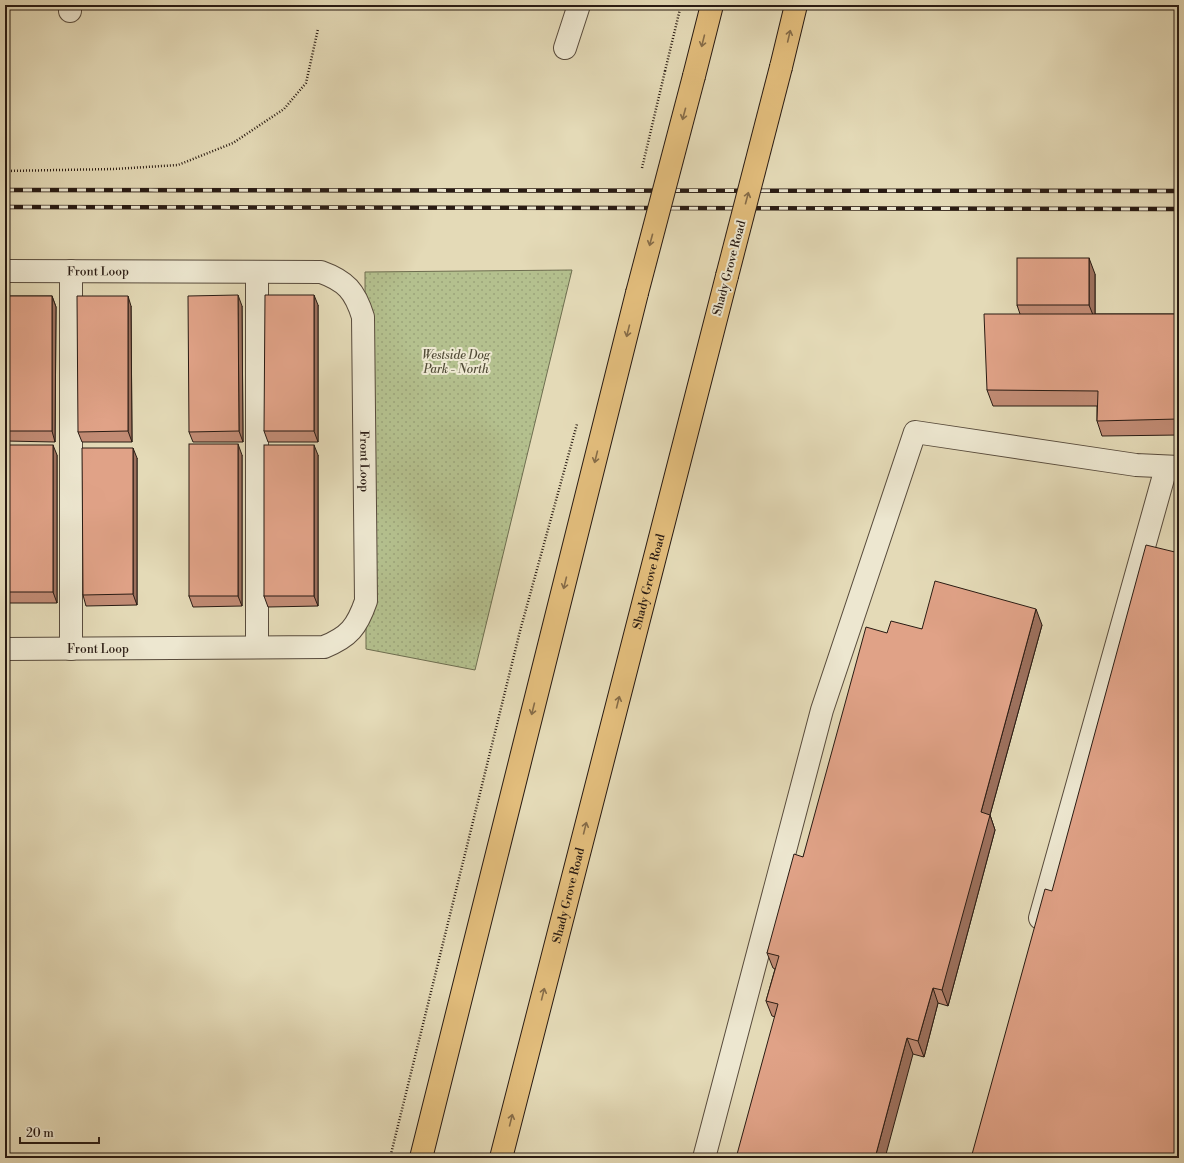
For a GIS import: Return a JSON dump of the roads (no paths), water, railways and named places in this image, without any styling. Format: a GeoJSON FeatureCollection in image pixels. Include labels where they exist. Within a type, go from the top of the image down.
{"type":"FeatureCollection","features":[{"type":"Feature","properties":{"kind":"main road"},"geometry":{"type":"LineString","coordinates":[[421,1158],[637,293],[712,5]]}},
{"type":"Feature","properties":{"kind":"main road","name":"Shady Grove Road"},"geometry":{"type":"LineString","coordinates":[[501,1158],[796,5]]}},
{"type":"Feature","properties":{"kind":"street"},"geometry":{"type":"LineString","coordinates":[[565,48],[580,5]]}},
{"type":"Feature","properties":{"kind":"street","name":"Front Loop"},"geometry":{"type":"LineString","coordinates":[[5,271],[321,272],[338,278],[351,290],[358,300],[363,316],[366,601],[361,617],[351,631],[340,640],[324,647],[5,649]]}},
{"type":"Feature","properties":{"kind":"street"},"geometry":{"type":"LineString","coordinates":[[71,271],[71,649]]}},
{"type":"Feature","properties":{"kind":"street"},"geometry":{"type":"LineString","coordinates":[[257,272],[257,648]]}},
{"type":"Feature","properties":{"kind":"street"},"geometry":{"type":"LineString","coordinates":[[704,1158],[822,710],[915,432],[1172,468],[1035,936]]}},
{"type":"Feature","properties":{"kind":"railway"},"geometry":{"type":"LineString","coordinates":[[5,190],[1179,191]]}},
{"type":"Feature","properties":{"kind":"railway"},"geometry":{"type":"LineString","coordinates":[[5,207],[1179,209]]}},
{"type":"Feature","properties":{"kind":"park label","name":"Westside Dog Park - North"},"geometry":{"type":"Point","coordinates":[456,362]}}]}
